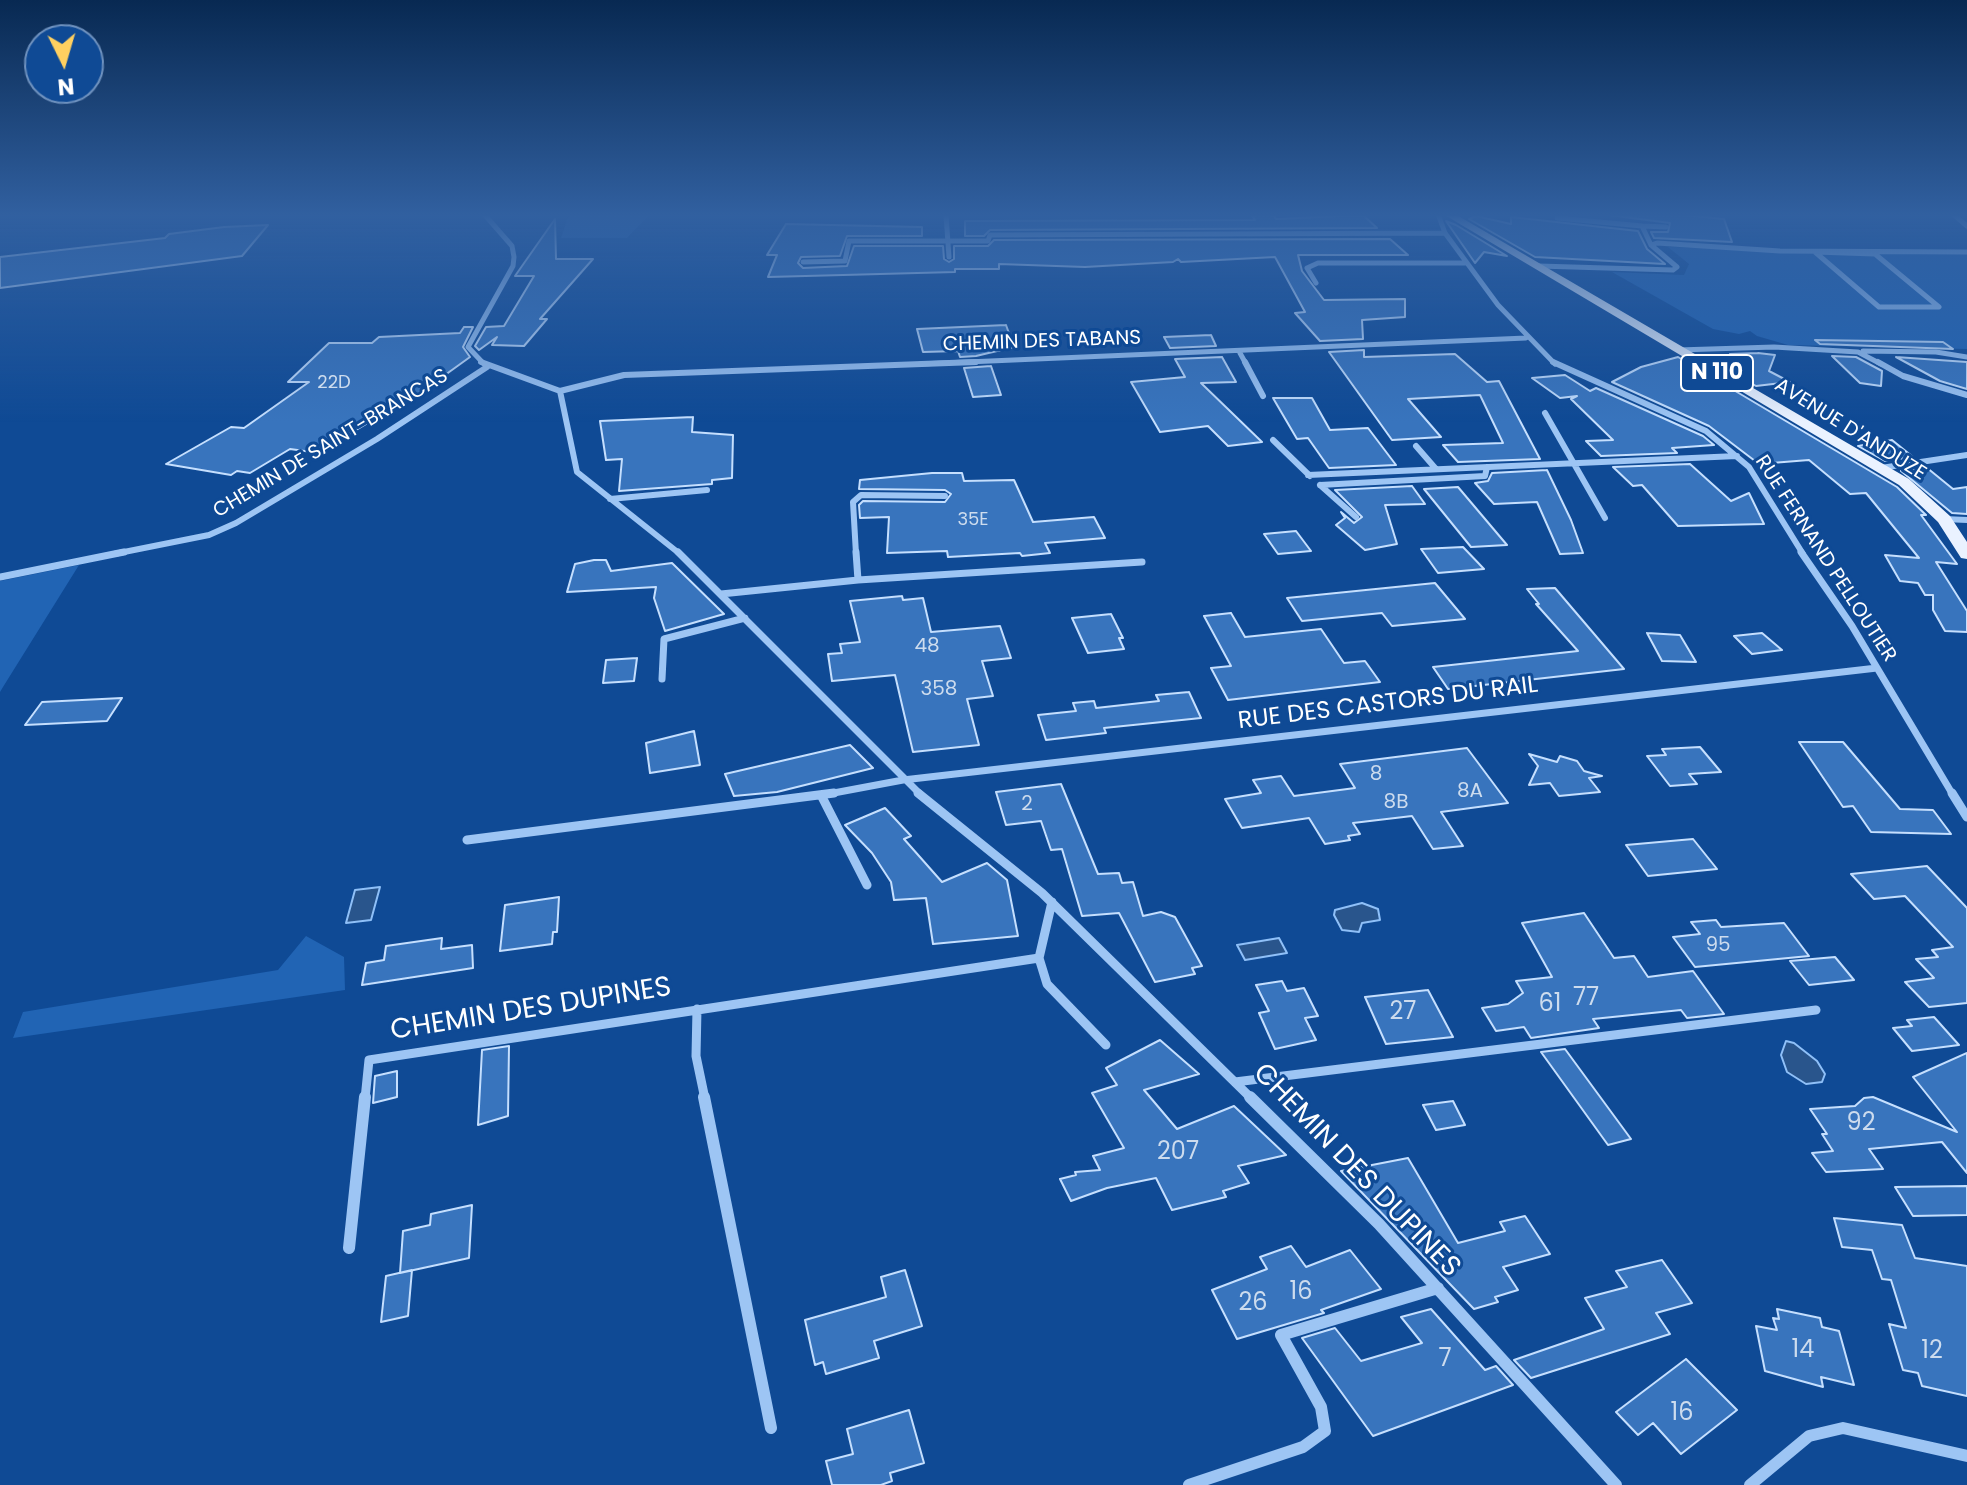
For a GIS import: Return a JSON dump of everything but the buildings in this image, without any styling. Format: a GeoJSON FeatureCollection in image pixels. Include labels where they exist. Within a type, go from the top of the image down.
{"type":"FeatureCollection","features":[{"type":"Feature","properties":{"kind":"main road","name":"AVENUE D'ANDUZE"},"geometry":{"type":"LineString","coordinates":[[1567,283],[1904,482],[1944,519],[1967,554]]}},
{"type":"Feature","properties":{"kind":"street"},"geometry":{"type":"LineString","coordinates":[[501,283],[468,347],[471,354],[487,367],[560,391]]}},
{"type":"Feature","properties":{"kind":"street","name":"RUE FERNAND PELLOUTIER"},"geometry":{"type":"LineString","coordinates":[[1483,283],[1526,338],[1557,366],[1663,409],[1706,431],[1749,467],[1967,817]]}},
{"type":"Feature","properties":{"kind":"street"},"geometry":{"type":"LineString","coordinates":[[1851,283],[1879,307],[1939,307],[1910,283]]}},
{"type":"Feature","properties":{"kind":"street","name":"CHEMIN DES TABANS"},"geometry":{"type":"LineString","coordinates":[[560,391],[624,375],[1240,353],[1526,338]]}},
{"type":"Feature","properties":{"kind":"street"},"geometry":{"type":"LineString","coordinates":[[1677,350],[1774,347],[1858,352],[1936,352],[1967,357]]}},
{"type":"Feature","properties":{"kind":"street"},"geometry":{"type":"LineString","coordinates":[[1858,352],[1903,376],[1967,395]]}},
{"type":"Feature","properties":{"kind":"street"},"geometry":{"type":"LineString","coordinates":[[1240,353],[1263,396]]}},
{"type":"Feature","properties":{"kind":"street","name":"CHEMIN DE SAINT-BRANCAS"},"geometry":{"type":"LineString","coordinates":[[0,577],[209,535],[236,523],[377,439],[487,367]]}},
{"type":"Feature","properties":{"kind":"street","name":"CHEMIN DES DUPINES"},"geometry":{"type":"LineString","coordinates":[[560,391],[577,472],[675,549],[903,780],[1052,902],[1379,1224],[1616,1485]]}},
{"type":"Feature","properties":{"kind":"street"},"geometry":{"type":"LineString","coordinates":[[1545,413],[1605,518]]}},
{"type":"Feature","properties":{"kind":"street"},"geometry":{"type":"LineString","coordinates":[[1273,440],[1356,517]]}},
{"type":"Feature","properties":{"kind":"street"},"geometry":{"type":"LineString","coordinates":[[1416,446],[1436,469]]}},
{"type":"Feature","properties":{"kind":"street"},"geometry":{"type":"LineString","coordinates":[[1880,468],[1967,455]]}},
{"type":"Feature","properties":{"kind":"street"},"geometry":{"type":"LineString","coordinates":[[1308,475],[1738,456]]}},
{"type":"Feature","properties":{"kind":"street"},"geometry":{"type":"LineString","coordinates":[[1320,485],[1485,476],[1487,467]]}},
{"type":"Feature","properties":{"kind":"street"},"geometry":{"type":"LineString","coordinates":[[609,499],[707,490]]}},
{"type":"Feature","properties":{"kind":"street"},"geometry":{"type":"LineString","coordinates":[[858,580],[853,502],[861,495],[945,496]]}},
{"type":"Feature","properties":{"kind":"street"},"geometry":{"type":"LineString","coordinates":[[1944,519],[1967,520]]}},
{"type":"Feature","properties":{"kind":"street"},"geometry":{"type":"LineString","coordinates":[[721,594],[858,580],[1142,562]]}},
{"type":"Feature","properties":{"kind":"street"},"geometry":{"type":"LineString","coordinates":[[662,679],[664,639],[745,618]]}},
{"type":"Feature","properties":{"kind":"street","name":"RUE DES CASTORS DU RAIL"},"geometry":{"type":"LineString","coordinates":[[903,780],[1877,668]]}},
{"type":"Feature","properties":{"kind":"street"},"geometry":{"type":"LineString","coordinates":[[467,840],[821,795],[903,780]]}},
{"type":"Feature","properties":{"kind":"street"},"geometry":{"type":"LineString","coordinates":[[821,795],[867,885]]}},
{"type":"Feature","properties":{"kind":"street"},"geometry":{"type":"LineString","coordinates":[[1052,902],[1039,958],[1047,984],[1106,1045]]}},
{"type":"Feature","properties":{"kind":"street","name":"CHEMIN DES DUPINES"},"geometry":{"type":"LineString","coordinates":[[349,1248],[369,1060],[1039,958]]}},
{"type":"Feature","properties":{"kind":"street","name":"CHEMIN DES DUPINES"},"geometry":{"type":"LineString","coordinates":[[697,1009],[696,1056],[771,1428]]}},
{"type":"Feature","properties":{"kind":"street"},"geometry":{"type":"LineString","coordinates":[[1235,1082],[1816,1010]]}},
{"type":"Feature","properties":{"kind":"street"},"geometry":{"type":"LineString","coordinates":[[1189,1485],[1303,1447],[1325,1431],[1321,1407],[1281,1335],[1438,1288]]}},
{"type":"Feature","properties":{"kind":"street"},"geometry":{"type":"LineString","coordinates":[[1750,1485],[1809,1436],[1843,1428],[1967,1456]]}},
{"type":"Feature","properties":{"kind":"shaded area"},"geometry":{"type":"Polygon","coordinates":[[[1632,283],[1967,283],[1967,349],[1788,345],[1750,331],[1739,334],[1713,329],[1632,283]]]}},
{"type":"Feature","properties":{"kind":"shaded area"},"geometry":{"type":"Polygon","coordinates":[[[79,565],[3,687],[0,692],[0,581],[79,565]]]}},
{"type":"Feature","properties":{"kind":"shaded area"},"geometry":{"type":"Polygon","coordinates":[[[380,887],[371,920],[346,923],[355,890],[380,887]]]}},
{"type":"Feature","properties":{"kind":"shaded area"},"geometry":{"type":"Polygon","coordinates":[[[1362,903],[1378,909],[1380,920],[1362,923],[1359,932],[1342,930],[1334,915],[1335,910],[1362,903]]]}},
{"type":"Feature","properties":{"kind":"shaded area"},"geometry":{"type":"Polygon","coordinates":[[[306,936],[344,957],[345,990],[13,1038],[23,1012],[278,970],[306,936]]]}},
{"type":"Feature","properties":{"kind":"shaded area"},"geometry":{"type":"Polygon","coordinates":[[[1279,938],[1287,953],[1245,960],[1237,945],[1279,938]]]}},
{"type":"Feature","properties":{"kind":"shaded area"},"geometry":{"type":"Polygon","coordinates":[[[1786,1041],[1794,1043],[1817,1061],[1825,1074],[1822,1082],[1806,1084],[1787,1072],[1781,1055],[1786,1041]]]}}]}
